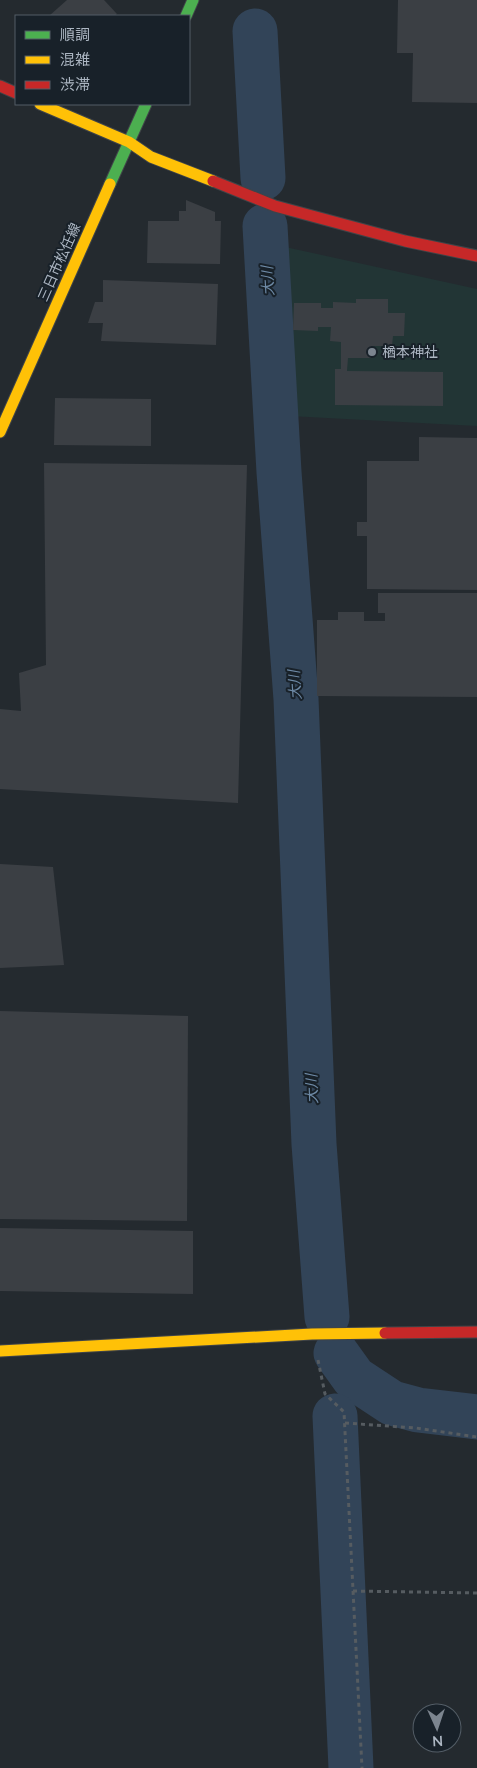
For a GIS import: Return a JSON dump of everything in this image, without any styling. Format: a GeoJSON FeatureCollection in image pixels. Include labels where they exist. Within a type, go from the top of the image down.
{"type":"FeatureCollection","features":[{"type":"Feature","properties":{"kind":"street"},"geometry":{"type":"LineString","coordinates":[[186,15],[193,0]]}},
{"type":"Feature","properties":{"kind":"street"},"geometry":{"type":"LineString","coordinates":[[0,86],[15,93]]}},
{"type":"Feature","properties":{"kind":"street"},"geometry":{"type":"LineString","coordinates":[[42,105],[129,142],[150,157],[275,206],[405,241],[477,256]]}},
{"type":"Feature","properties":{"kind":"street","name":"三日市松任線"},"geometry":{"type":"LineString","coordinates":[[0,432],[146,105]]}},
{"type":"Feature","properties":{"kind":"street"},"geometry":{"type":"LineString","coordinates":[[0,1351],[312,1334],[477,1332]]}},
{"type":"Feature","properties":{"kind":"path"},"geometry":{"type":"LineString","coordinates":[[312,1334],[325,1394],[344,1412],[362,1768]]}},
{"type":"Feature","properties":{"kind":"path"},"geometry":{"type":"LineString","coordinates":[[345,1423],[416,1428],[477,1437]]}},
{"type":"Feature","properties":{"kind":"path"},"geometry":{"type":"LineString","coordinates":[[353,1591],[477,1593]]}},
{"type":"Feature","properties":{"kind":"green space"},"geometry":{"type":"Polygon","coordinates":[[[267,243],[477,289],[477,426],[271,415],[267,243]]]}},
{"type":"Feature","properties":{"kind":"building"},"geometry":{"type":"Polygon","coordinates":[[[67,0],[104,0],[117,14],[116,15],[50,15],[67,0]]]}},
{"type":"Feature","properties":{"kind":"building"},"geometry":{"type":"Polygon","coordinates":[[[398,0],[477,0],[477,103],[412,102],[413,53],[397,53],[398,0]]]}},
{"type":"Feature","properties":{"kind":"building"},"geometry":{"type":"Polygon","coordinates":[[[186,200],[215,212],[215,221],[221,221],[220,264],[147,263],[148,221],[179,221],[179,211],[186,211],[186,200]]]}},
{"type":"Feature","properties":{"kind":"building"},"geometry":{"type":"Polygon","coordinates":[[[103,280],[218,284],[216,345],[101,341],[103,323],[88,323],[95,302],[103,302],[103,280]]]}},
{"type":"Feature","properties":{"kind":"building"},"geometry":{"type":"Polygon","coordinates":[[[356,299],[388,299],[388,313],[405,313],[404,336],[393,336],[392,346],[371,346],[371,358],[348,358],[347,371],[443,372],[443,406],[335,405],[335,369],[341,369],[341,342],[330,341],[331,327],[318,327],[318,331],[293,330],[294,303],[321,303],[321,308],[333,308],[333,302],[356,303],[356,299]]]}},
{"type":"Feature","properties":{"kind":"building"},"geometry":{"type":"Polygon","coordinates":[[[55,398],[151,399],[151,446],[54,445],[55,398]]]}},
{"type":"Feature","properties":{"kind":"building"},"geometry":{"type":"Polygon","coordinates":[[[419,437],[477,438],[477,590],[367,589],[367,536],[357,536],[357,522],[367,522],[367,461],[419,461],[419,437]]]}},
{"type":"Feature","properties":{"kind":"building"},"geometry":{"type":"Polygon","coordinates":[[[44,463],[247,465],[238,803],[0,789],[0,709],[21,711],[19,673],[46,665],[44,463]]]}},
{"type":"Feature","properties":{"kind":"building"},"geometry":{"type":"Polygon","coordinates":[[[378,593],[477,593],[477,697],[317,696],[317,620],[338,620],[338,612],[364,612],[364,621],[385,621],[385,613],[378,613],[378,593]]]}},
{"type":"Feature","properties":{"kind":"building"},"geometry":{"type":"Polygon","coordinates":[[[0,864],[53,867],[64,965],[0,968],[0,864]]]}},
{"type":"Feature","properties":{"kind":"building"},"geometry":{"type":"Polygon","coordinates":[[[0,1011],[188,1016],[187,1221],[0,1219],[0,1011]]]}},
{"type":"Feature","properties":{"kind":"building"},"geometry":{"type":"Polygon","coordinates":[[[0,1228],[193,1231],[193,1294],[0,1291],[0,1228]]]}},
{"type":"Feature","properties":{"kind":"waterway","name":"大川"},"geometry":{"type":"LineString","coordinates":[[255,31],[263,178]]}},
{"type":"Feature","properties":{"kind":"waterway","name":"大川"},"geometry":{"type":"LineString","coordinates":[[265,226],[279,472],[296,699],[314,1144],[327,1317]]}},
{"type":"Feature","properties":{"kind":"waterway"},"geometry":{"type":"LineString","coordinates":[[336,1353],[354,1378],[392,1403],[418,1410],[477,1417]]}},
{"type":"Feature","properties":{"kind":"waterway"},"geometry":{"type":"LineString","coordinates":[[335,1416],[351,1768]]}},
{"type":"Feature","properties":{"kind":"traffic: fast"},"geometry":{"type":"LineString","coordinates":[[186,15],[193,0]]}},
{"type":"Feature","properties":{"kind":"traffic: fast"},"geometry":{"type":"LineString","coordinates":[[110,184],[146,105]]}},
{"type":"Feature","properties":{"kind":"traffic: slow"},"geometry":{"type":"LineString","coordinates":[[42,105],[129,142],[151,157],[213,181]]}},
{"type":"Feature","properties":{"kind":"traffic: slow"},"geometry":{"type":"LineString","coordinates":[[0,432],[110,184]]}},
{"type":"Feature","properties":{"kind":"traffic: slow"},"geometry":{"type":"LineString","coordinates":[[0,1351],[312,1334],[385,1333]]}},
{"type":"Feature","properties":{"kind":"traffic: jam"},"geometry":{"type":"LineString","coordinates":[[0,86],[15,93]]}},
{"type":"Feature","properties":{"kind":"traffic: jam"},"geometry":{"type":"LineString","coordinates":[[213,181],[275,206],[405,241],[477,256]]}},
{"type":"Feature","properties":{"kind":"traffic: jam"},"geometry":{"type":"LineString","coordinates":[[385,1333],[477,1332]]}},
{"type":"Feature","properties":{"kind":"place","name":"楢本神社"},"geometry":{"type":"Point","coordinates":[372,352]}}]}
